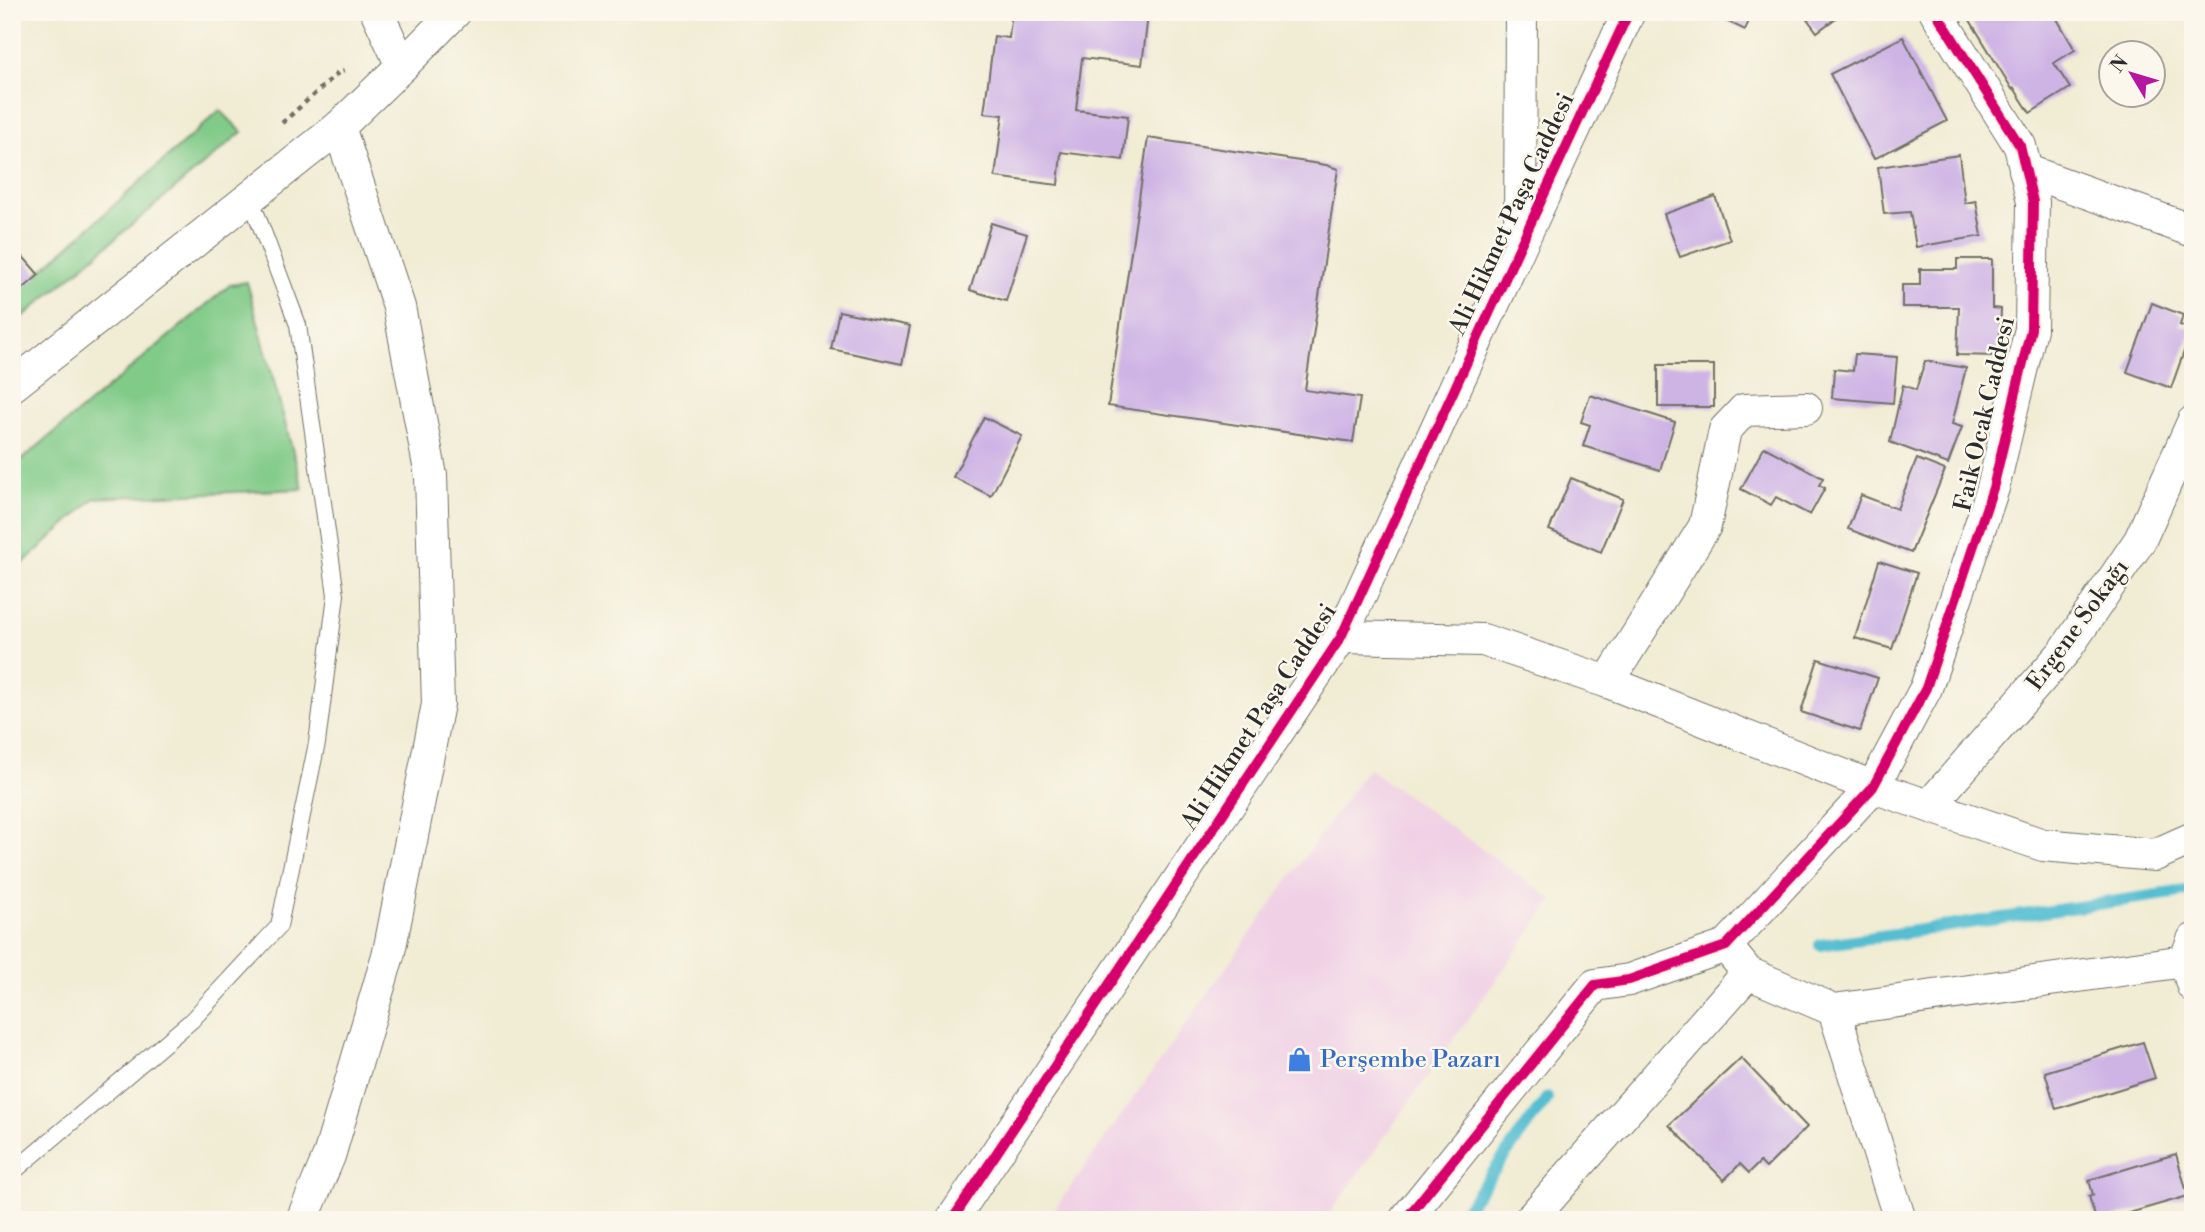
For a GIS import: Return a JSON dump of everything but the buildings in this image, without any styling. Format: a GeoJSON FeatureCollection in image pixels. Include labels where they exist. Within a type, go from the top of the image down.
{"type":"FeatureCollection","features":[{"type":"Feature","properties":{"kind":"street"},"geometry":{"type":"LineString","coordinates":[[377,12],[402,66]]}},
{"type":"Feature","properties":{"kind":"street"},"geometry":{"type":"LineString","coordinates":[[12,386],[339,127],[455,12]]}},
{"type":"Feature","properties":{"kind":"street"},"geometry":{"type":"LineString","coordinates":[[1520,246],[1521,12]]}},
{"type":"Feature","properties":{"kind":"street","name":"Ali Hikmet Paşa Caddesi"},"geometry":{"type":"LineString","coordinates":[[952,1220],[1341,637],[1629,12]]}},
{"type":"Feature","properties":{"kind":"street","name":"Faik Ocak Caddesi"},"geometry":{"type":"LineString","coordinates":[[1726,946],[1873,787],[1926,688],[1993,488],[2031,329],[2033,202],[2020,146],[1936,12]]}},
{"type":"Feature","properties":{"kind":"street"},"geometry":{"type":"LineString","coordinates":[[302,1220],[329,1156],[389,951],[438,704],[430,476],[400,307],[339,127]]}},
{"type":"Feature","properties":{"kind":"street"},"geometry":{"type":"LineString","coordinates":[[2025,170],[2193,231]]}},
{"type":"Feature","properties":{"kind":"street"},"geometry":{"type":"LineString","coordinates":[[1608,682],[1705,526],[1725,430],[1744,410],[1806,408]]}},
{"type":"Feature","properties":{"kind":"street","name":"Ergene Sokağı"},"geometry":{"type":"LineString","coordinates":[[1929,806],[2071,641],[2140,540],[2193,422]]}},
{"type":"Feature","properties":{"kind":"street"},"geometry":{"type":"LineString","coordinates":[[1341,637],[1483,640],[1608,682],[1873,787],[2043,845],[2155,855],[2193,838]]}},
{"type":"Feature","properties":{"kind":"street"},"geometry":{"type":"LineString","coordinates":[[1405,1220],[1595,985],[1629,980],[1726,946],[1748,973],[1834,1010],[2190,962]]}},
{"type":"Feature","properties":{"kind":"street"},"geometry":{"type":"LineString","coordinates":[[1535,1217],[1748,973]]}},
{"type":"Feature","properties":{"kind":"street"},"geometry":{"type":"LineString","coordinates":[[1834,1010],[1900,1220]]}},
{"type":"Feature","properties":{"kind":"lane"},"geometry":{"type":"LineString","coordinates":[[12,1173],[191,1021],[279,926],[317,743],[336,596],[298,325],[250,197]]}},
{"type":"Feature","properties":{"kind":"shaded area","name":"Perşembe Pazarı"},"geometry":{"type":"Polygon","coordinates":[[[1368,768],[1553,900],[1325,1220],[1047,1220],[1368,768]]]}},
{"type":"Feature","properties":{"kind":"green space"},"geometry":{"type":"Polygon","coordinates":[[[220,110],[242,132],[12,326],[12,297],[220,110]]]}},
{"type":"Feature","properties":{"kind":"green space"},"geometry":{"type":"Polygon","coordinates":[[[247,282],[303,489],[95,498],[12,573],[12,468],[230,285],[247,282]]]}},
{"type":"Feature","properties":{"kind":"waterway"},"geometry":{"type":"LineString","coordinates":[[1820,945],[2186,891]]}},
{"type":"Feature","properties":{"kind":"waterway"},"geometry":{"type":"LineString","coordinates":[[1458,1220],[1547,1098]]}},
{"type":"Feature","properties":{"kind":"cycle path"},"geometry":{"type":"LineString","coordinates":[[952,1220],[1341,637],[1629,12]]}},
{"type":"Feature","properties":{"kind":"cycle path"},"geometry":{"type":"LineString","coordinates":[[1405,1220],[1595,985],[1629,980],[1726,946],[1873,787],[1926,688],[1993,488],[2031,329],[2033,202],[2020,146],[1936,12]]}},
{"type":"Feature","properties":{"kind":"place","name":"Perşembe Pazarı"},"geometry":{"type":"Point","coordinates":[1300,1060]}}]}
